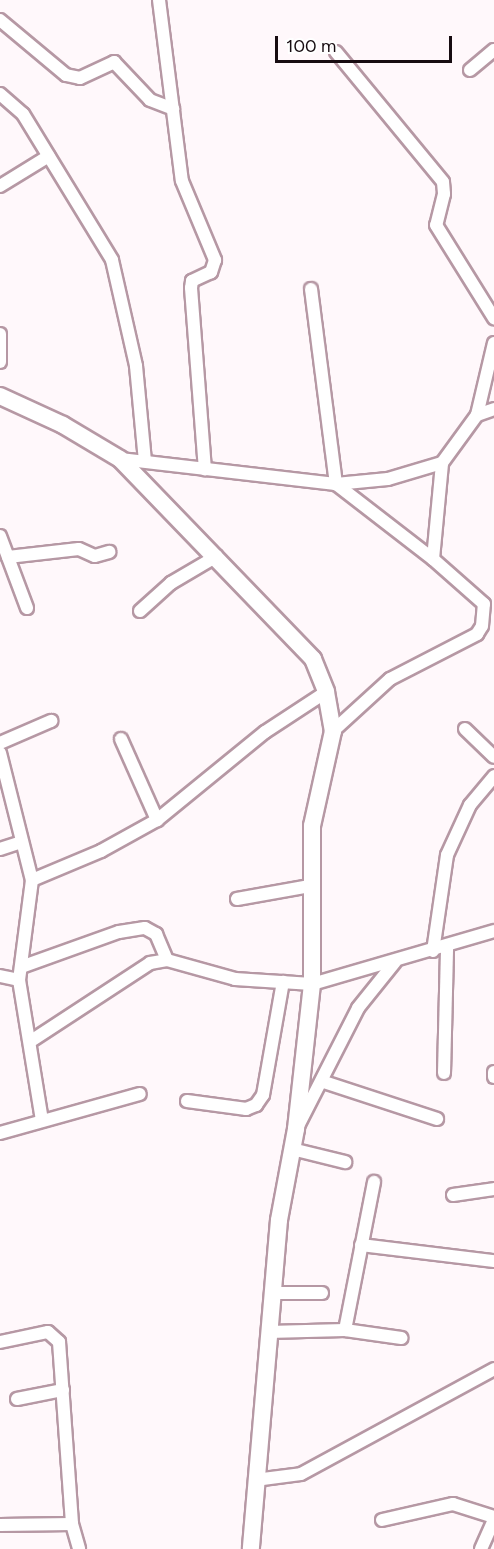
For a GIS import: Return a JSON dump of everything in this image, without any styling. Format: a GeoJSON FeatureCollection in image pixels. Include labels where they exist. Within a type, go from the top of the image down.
{"type":"FeatureCollection","features":[{"type":"Feature","properties":{"kind":"main road"},"geometry":{"type":"LineString","coordinates":[[0,396],[63,425],[120,459],[217,556],[313,659],[326,692],[333,731],[312,826],[310,886],[312,984],[296,1129],[279,1220],[255,1480],[251,1549]]}},
{"type":"Feature","properties":{"kind":"street"},"geometry":{"type":"LineString","coordinates":[[159,0],[182,181],[215,260],[211,272],[192,281],[191,288],[206,469]]}},
{"type":"Feature","properties":{"kind":"street"},"geometry":{"type":"LineString","coordinates":[[2,27],[66,75],[80,78],[114,62],[150,100],[173,109]]}},
{"type":"Feature","properties":{"kind":"street"},"geometry":{"type":"LineString","coordinates":[[470,70],[494,50]]}},
{"type":"Feature","properties":{"kind":"street"},"geometry":{"type":"LineString","coordinates":[[336,52],[442,182],[444,194],[436,225],[494,318]]}},
{"type":"Feature","properties":{"kind":"street"},"geometry":{"type":"LineString","coordinates":[[0,94],[24,114],[112,260],[136,366],[145,461]]}},
{"type":"Feature","properties":{"kind":"street"},"geometry":{"type":"LineString","coordinates":[[0,186],[49,156]]}},
{"type":"Feature","properties":{"kind":"street"},"geometry":{"type":"LineString","coordinates":[[311,289],[336,484],[489,602],[483,626],[477,634],[390,680],[333,731]]}},
{"type":"Feature","properties":{"kind":"street"},"geometry":{"type":"LineString","coordinates":[[0,334],[0,362]]}},
{"type":"Feature","properties":{"kind":"street"},"geometry":{"type":"LineString","coordinates":[[433,559],[442,463],[477,415],[494,343]]}},
{"type":"Feature","properties":{"kind":"street"},"geometry":{"type":"LineString","coordinates":[[477,415],[494,409]]}},
{"type":"Feature","properties":{"kind":"street"},"geometry":{"type":"LineString","coordinates":[[120,459],[336,484],[388,479],[442,463]]}},
{"type":"Feature","properties":{"kind":"street"},"geometry":{"type":"LineString","coordinates":[[0,536],[27,608]]}},
{"type":"Feature","properties":{"kind":"street"},"geometry":{"type":"LineString","coordinates":[[8,557],[79,549],[95,556],[109,552]]}},
{"type":"Feature","properties":{"kind":"street"},"geometry":{"type":"LineString","coordinates":[[140,611],[171,583],[217,556]]}},
{"type":"Feature","properties":{"kind":"street"},"geometry":{"type":"LineString","coordinates":[[32,880],[101,852],[157,820],[265,732],[326,692]]}},
{"type":"Feature","properties":{"kind":"street"},"geometry":{"type":"LineString","coordinates":[[0,743],[51,721]]}},
{"type":"Feature","properties":{"kind":"street"},"geometry":{"type":"LineString","coordinates":[[465,729],[494,757]]}},
{"type":"Feature","properties":{"kind":"street"},"geometry":{"type":"LineString","coordinates":[[121,739],[157,820]]}},
{"type":"Feature","properties":{"kind":"street"},"geometry":{"type":"LineString","coordinates":[[0,753],[32,880],[20,973],[42,1120]]}},
{"type":"Feature","properties":{"kind":"street"},"geometry":{"type":"LineString","coordinates":[[433,951],[447,855],[470,805],[494,776]]}},
{"type":"Feature","properties":{"kind":"street"},"geometry":{"type":"LineString","coordinates":[[0,849],[22,842]]}},
{"type":"Feature","properties":{"kind":"street"},"geometry":{"type":"LineString","coordinates":[[237,899],[310,886]]}},
{"type":"Feature","properties":{"kind":"street"},"geometry":{"type":"LineString","coordinates":[[0,976],[20,973],[119,932],[145,928],[156,934],[167,960]]}},
{"type":"Feature","properties":{"kind":"street"},"geometry":{"type":"LineString","coordinates":[[31,1041],[150,963],[167,960],[236,979],[312,984],[447,947],[494,931]]}},
{"type":"Feature","properties":{"kind":"street"},"geometry":{"type":"LineString","coordinates":[[444,1073],[447,947]]}},
{"type":"Feature","properties":{"kind":"street"},"geometry":{"type":"LineString","coordinates":[[296,1129],[324,1082],[358,1008],[396,961]]}},
{"type":"Feature","properties":{"kind":"street"},"geometry":{"type":"LineString","coordinates":[[187,1101],[246,1110],[256,1106],[263,1095],[284,982]]}},
{"type":"Feature","properties":{"kind":"street"},"geometry":{"type":"LineString","coordinates":[[494,1072],[494,1077]]}},
{"type":"Feature","properties":{"kind":"street"},"geometry":{"type":"LineString","coordinates":[[324,1082],[437,1119]]}},
{"type":"Feature","properties":{"kind":"street"},"geometry":{"type":"LineString","coordinates":[[0,1133],[140,1094]]}},
{"type":"Feature","properties":{"kind":"street"},"geometry":{"type":"LineString","coordinates":[[292,1149],[345,1162]]}},
{"type":"Feature","properties":{"kind":"street"},"geometry":{"type":"LineString","coordinates":[[345,1330],[374,1182]]}},
{"type":"Feature","properties":{"kind":"street"},"geometry":{"type":"LineString","coordinates":[[453,1195],[494,1189]]}},
{"type":"Feature","properties":{"kind":"street"},"geometry":{"type":"LineString","coordinates":[[361,1245],[494,1261]]}},
{"type":"Feature","properties":{"kind":"street"},"geometry":{"type":"LineString","coordinates":[[272,1293],[322,1293]]}},
{"type":"Feature","properties":{"kind":"street"},"geometry":{"type":"LineString","coordinates":[[268,1332],[345,1330],[401,1338]]}},
{"type":"Feature","properties":{"kind":"street"},"geometry":{"type":"LineString","coordinates":[[0,1342],[48,1332],[55,1335],[59,1342],[72,1524],[79,1549]]}},
{"type":"Feature","properties":{"kind":"street"},"geometry":{"type":"LineString","coordinates":[[255,1480],[301,1474],[494,1369]]}},
{"type":"Feature","properties":{"kind":"street"},"geometry":{"type":"LineString","coordinates":[[16,1400],[63,1390]]}},
{"type":"Feature","properties":{"kind":"street"},"geometry":{"type":"LineString","coordinates":[[382,1520],[453,1504],[494,1518],[481,1549]]}},
{"type":"Feature","properties":{"kind":"street"},"geometry":{"type":"LineString","coordinates":[[0,1526],[72,1524]]}}]}
